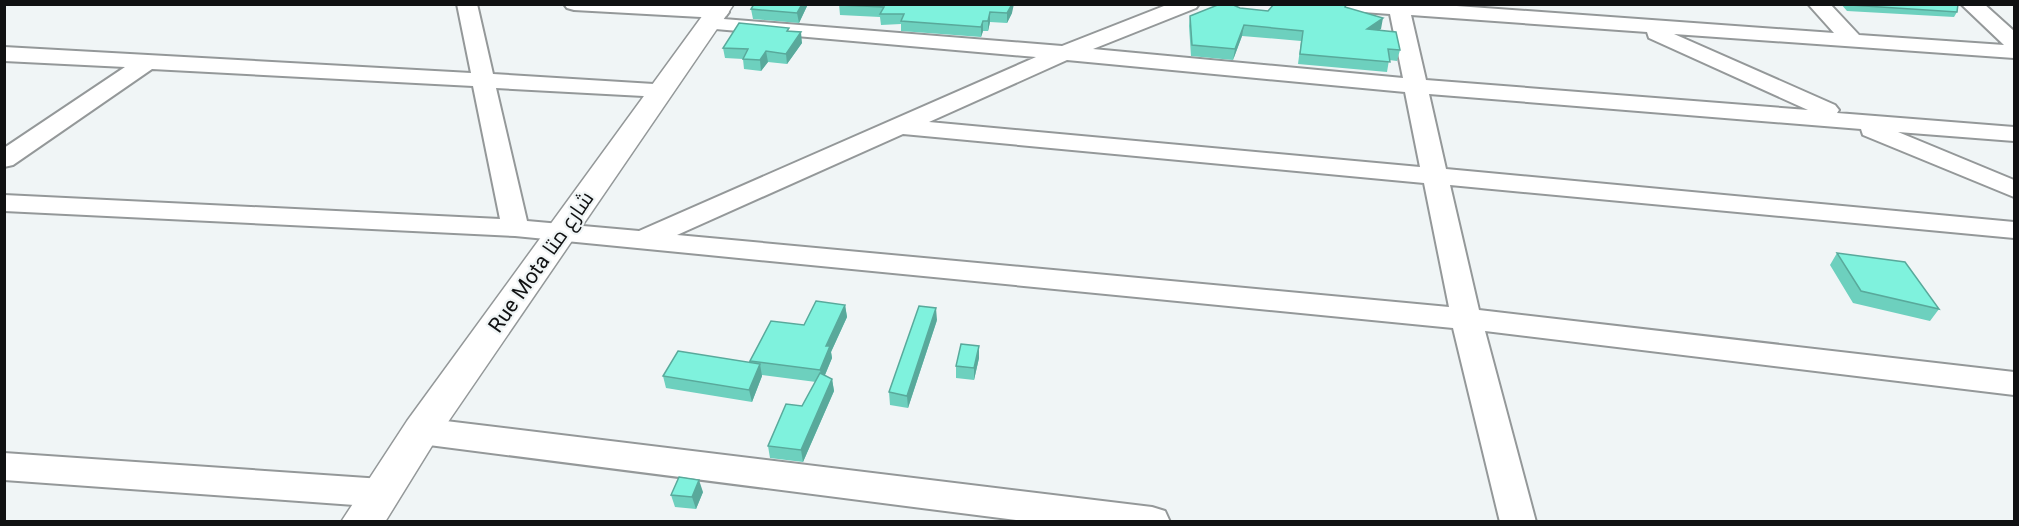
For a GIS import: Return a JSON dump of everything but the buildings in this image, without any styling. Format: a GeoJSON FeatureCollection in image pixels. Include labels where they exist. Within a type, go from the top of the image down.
{"type":"FeatureCollection","features":[{"type":"Feature","properties":{"kind":"highway","name":"Rue Mota شارع متا"},"geometry":{"type":"LineString","coordinates":[[362,522],[421,431],[718,14]]}},
{"type":"Feature","properties":{"kind":"street"},"geometry":{"type":"LineString","coordinates":[[467,4],[515,228]]}},
{"type":"Feature","properties":{"kind":"street"},"geometry":{"type":"LineString","coordinates":[[573,4],[718,14],[1064,53],[1415,86],[2014,134]]}},
{"type":"Feature","properties":{"kind":"street"},"geometry":{"type":"LineString","coordinates":[[641,240],[1064,53],[1190,4]]}},
{"type":"Feature","properties":{"kind":"street"},"geometry":{"type":"LineString","coordinates":[[1335,4],[2014,52]]}},
{"type":"Feature","properties":{"kind":"street"},"geometry":{"type":"LineString","coordinates":[[1670,4],[1686,29]]}},
{"type":"Feature","properties":{"kind":"street"},"geometry":{"type":"LineString","coordinates":[[1818,4],[1853,41]]}},
{"type":"Feature","properties":{"kind":"street"},"geometry":{"type":"LineString","coordinates":[[1971,4],[2014,42]]}},
{"type":"Feature","properties":{"kind":"street"},"geometry":{"type":"LineString","coordinates":[[1398,7],[1466,319],[1518,522]]}},
{"type":"Feature","properties":{"kind":"street"},"geometry":{"type":"LineString","coordinates":[[1635,24],[1846,119],[2014,189]]}},
{"type":"Feature","properties":{"kind":"street"},"geometry":{"type":"LineString","coordinates":[[4,54],[662,90]]}},
{"type":"Feature","properties":{"kind":"street"},"geometry":{"type":"LineString","coordinates":[[4,160],[147,62]]}},
{"type":"Feature","properties":{"kind":"street"},"geometry":{"type":"LineString","coordinates":[[898,126],[2014,230]]}},
{"type":"Feature","properties":{"kind":"street"},"geometry":{"type":"LineString","coordinates":[[4,203],[515,228],[1466,319],[2014,384]]}},
{"type":"Feature","properties":{"kind":"street"},"geometry":{"type":"LineString","coordinates":[[421,431],[1152,522]]}},
{"type":"Feature","properties":{"kind":"street"},"geometry":{"type":"LineString","coordinates":[[4,466],[382,493]]}}]}
